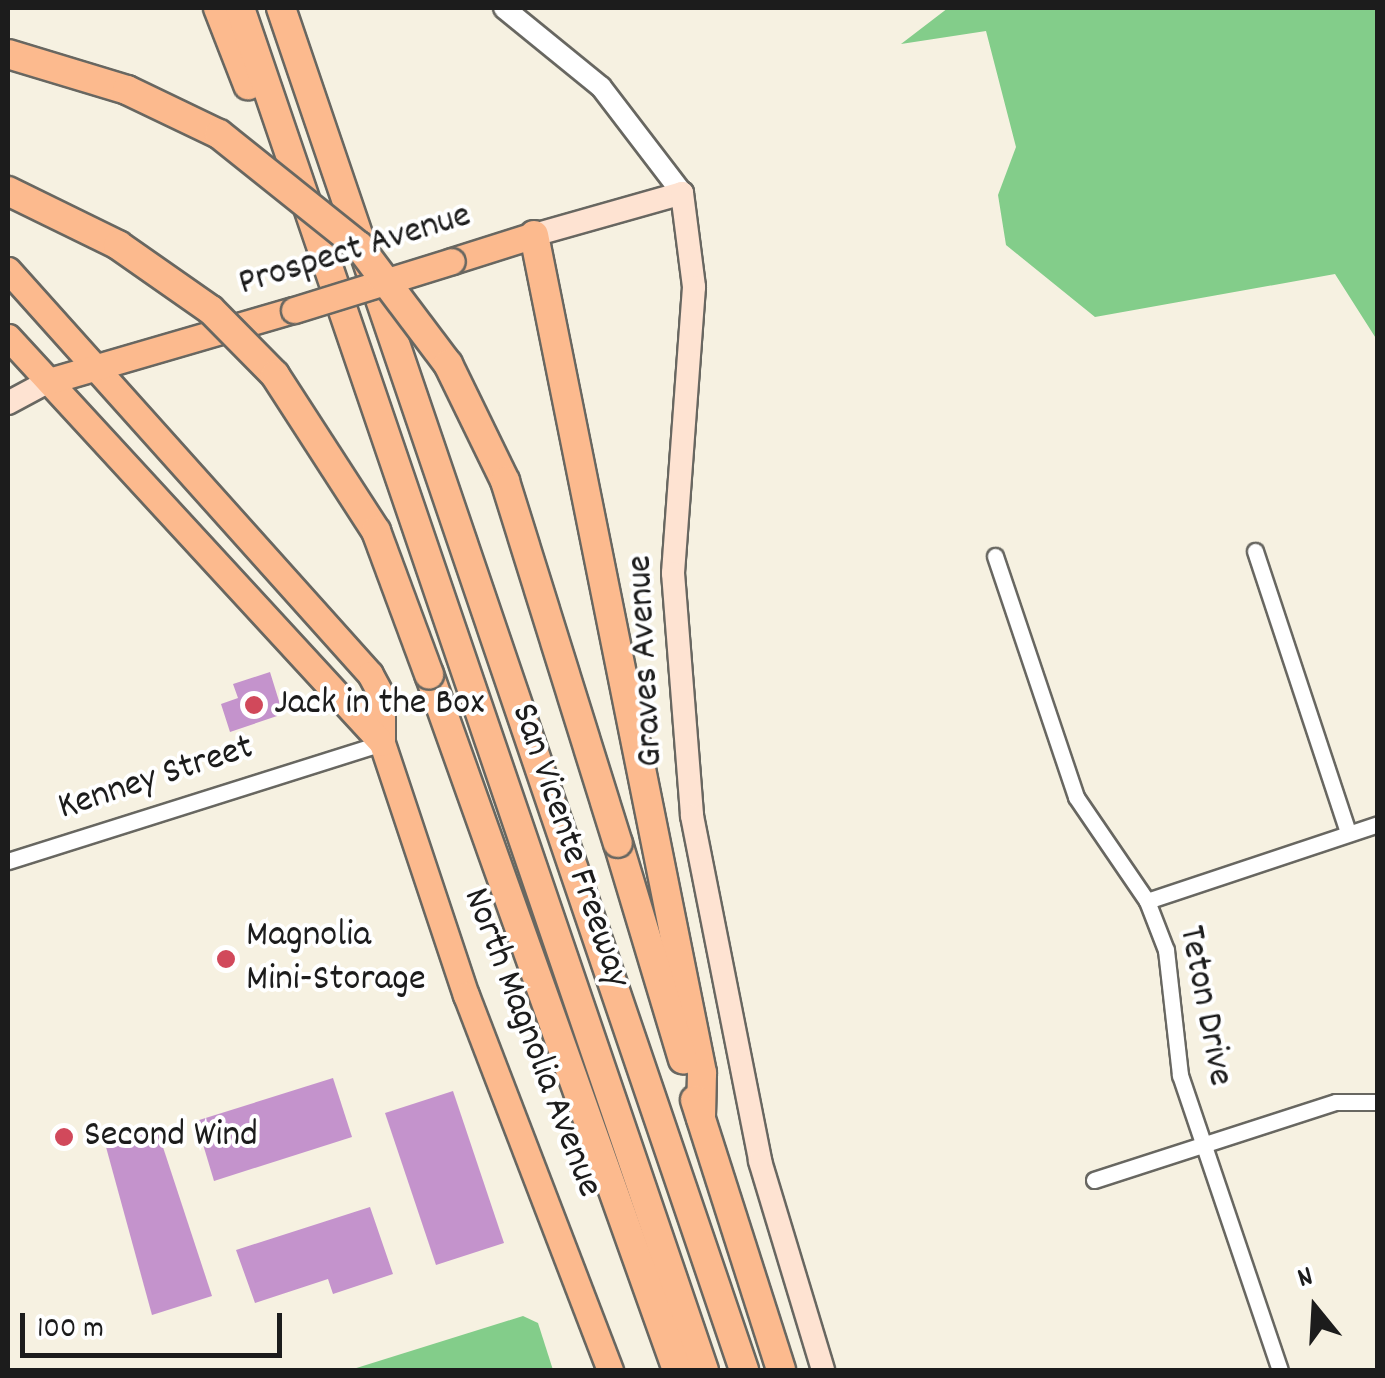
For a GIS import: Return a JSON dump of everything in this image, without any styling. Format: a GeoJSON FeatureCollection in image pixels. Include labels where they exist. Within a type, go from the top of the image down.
{"type":"FeatureCollection","features":[{"type":"Feature","properties":{"kind":"highway"},"geometry":{"type":"LineString","coordinates":[[218,8],[360,352]]}},
{"type":"Feature","properties":{"kind":"highway","name":"San Vicente Freeway"},"geometry":{"type":"LineString","coordinates":[[240,8],[704,1370]]}},
{"type":"Feature","properties":{"kind":"highway","name":"San Vicente Freeway"},"geometry":{"type":"LineString","coordinates":[[281,8],[744,1370]]}},
{"type":"Feature","properties":{"kind":"highway"},"geometry":{"type":"LineString","coordinates":[[8,54],[127,90],[219,134],[359,246],[448,364],[504,480],[781,1370]]}},
{"type":"Feature","properties":{"kind":"highway"},"geometry":{"type":"LineString","coordinates":[[8,190],[118,245],[211,310],[275,374],[376,531],[676,1370]]}},
{"type":"Feature","properties":{"kind":"highway"},"geometry":{"type":"LineString","coordinates":[[534,235],[702,1073],[701,1118]]}},
{"type":"Feature","properties":{"kind":"main road","name":"Prospect Avenue"},"geometry":{"type":"LineString","coordinates":[[8,389],[103,370],[682,192]]}},
{"type":"Feature","properties":{"kind":"main road","name":"Graves Avenue"},"geometry":{"type":"LineString","coordinates":[[682,192],[694,287],[673,573],[692,816],[760,1161],[822,1370]]}},
{"type":"Feature","properties":{"kind":"main road","name":"North Magnolia Avenue"},"geometry":{"type":"LineString","coordinates":[[8,270],[103,370],[355,653],[382,697],[382,743],[610,1370]]}},
{"type":"Feature","properties":{"kind":"main road","name":"North Magnolia Avenue"},"geometry":{"type":"LineString","coordinates":[[8,338],[382,743]]}},
{"type":"Feature","properties":{"kind":"main road","name":"Prospect Avenue"},"geometry":{"type":"LineString","coordinates":[[8,403],[50,382]]}},
{"type":"Feature","properties":{"kind":"street"},"geometry":{"type":"LineString","coordinates":[[504,8],[601,87],[682,192]]}},
{"type":"Feature","properties":{"kind":"street"},"geometry":{"type":"LineString","coordinates":[[1255,551],[1348,833]]}},
{"type":"Feature","properties":{"kind":"street","name":"Teton Drive"},"geometry":{"type":"LineString","coordinates":[[995,556],[1076,797],[1147,901],[1166,950],[1180,1074],[1280,1370]]}},
{"type":"Feature","properties":{"kind":"street","name":"Kenney Street"},"geometry":{"type":"LineString","coordinates":[[8,860],[382,743]]}},
{"type":"Feature","properties":{"kind":"street"},"geometry":{"type":"LineString","coordinates":[[1147,901],[1378,824]]}},
{"type":"Feature","properties":{"kind":"street"},"geometry":{"type":"LineString","coordinates":[[1094,1180],[1336,1102],[1378,1102]]}},
{"type":"Feature","properties":{"kind":"green space"},"geometry":{"type":"Polygon","coordinates":[[[948,8],[1377,8],[1377,340],[1335,274],[1095,317],[1006,245],[998,195],[1016,147],[986,31],[901,44],[948,8]]]}},
{"type":"Feature","properties":{"kind":"green space"},"geometry":{"type":"Polygon","coordinates":[[[523,1316],[538,1323],[553,1370],[350,1370],[523,1316]]]}},
{"type":"Feature","properties":{"kind":"building"},"geometry":{"type":"Polygon","coordinates":[[[270,672],[283,714],[230,732],[221,704],[238,698],[233,684],[270,672]]]}},
{"type":"Feature","properties":{"kind":"building"},"geometry":{"type":"Polygon","coordinates":[[[333,1078],[352,1137],[214,1181],[196,1121],[333,1078]]]}},
{"type":"Feature","properties":{"kind":"building"},"geometry":{"type":"Polygon","coordinates":[[[453,1091],[504,1243],[436,1265],[385,1113],[453,1091]]]}},
{"type":"Feature","properties":{"kind":"building"},"geometry":{"type":"Polygon","coordinates":[[[157,1129],[212,1296],[152,1315],[106,1147],[157,1129]]]}},
{"type":"Feature","properties":{"kind":"building"},"geometry":{"type":"Polygon","coordinates":[[[370,1207],[393,1274],[333,1294],[328,1279],[255,1303],[236,1250],[370,1207]]]}},
{"type":"Feature","properties":{"kind":"place","name":"Jack in the Box"},"geometry":{"type":"Point","coordinates":[254,705]}},
{"type":"Feature","properties":{"kind":"place","name":"Magnolia Mini-Storage"},"geometry":{"type":"Point","coordinates":[226,959]}},
{"type":"Feature","properties":{"kind":"place","name":"Second Wind"},"geometry":{"type":"Point","coordinates":[64,1137]}}]}
